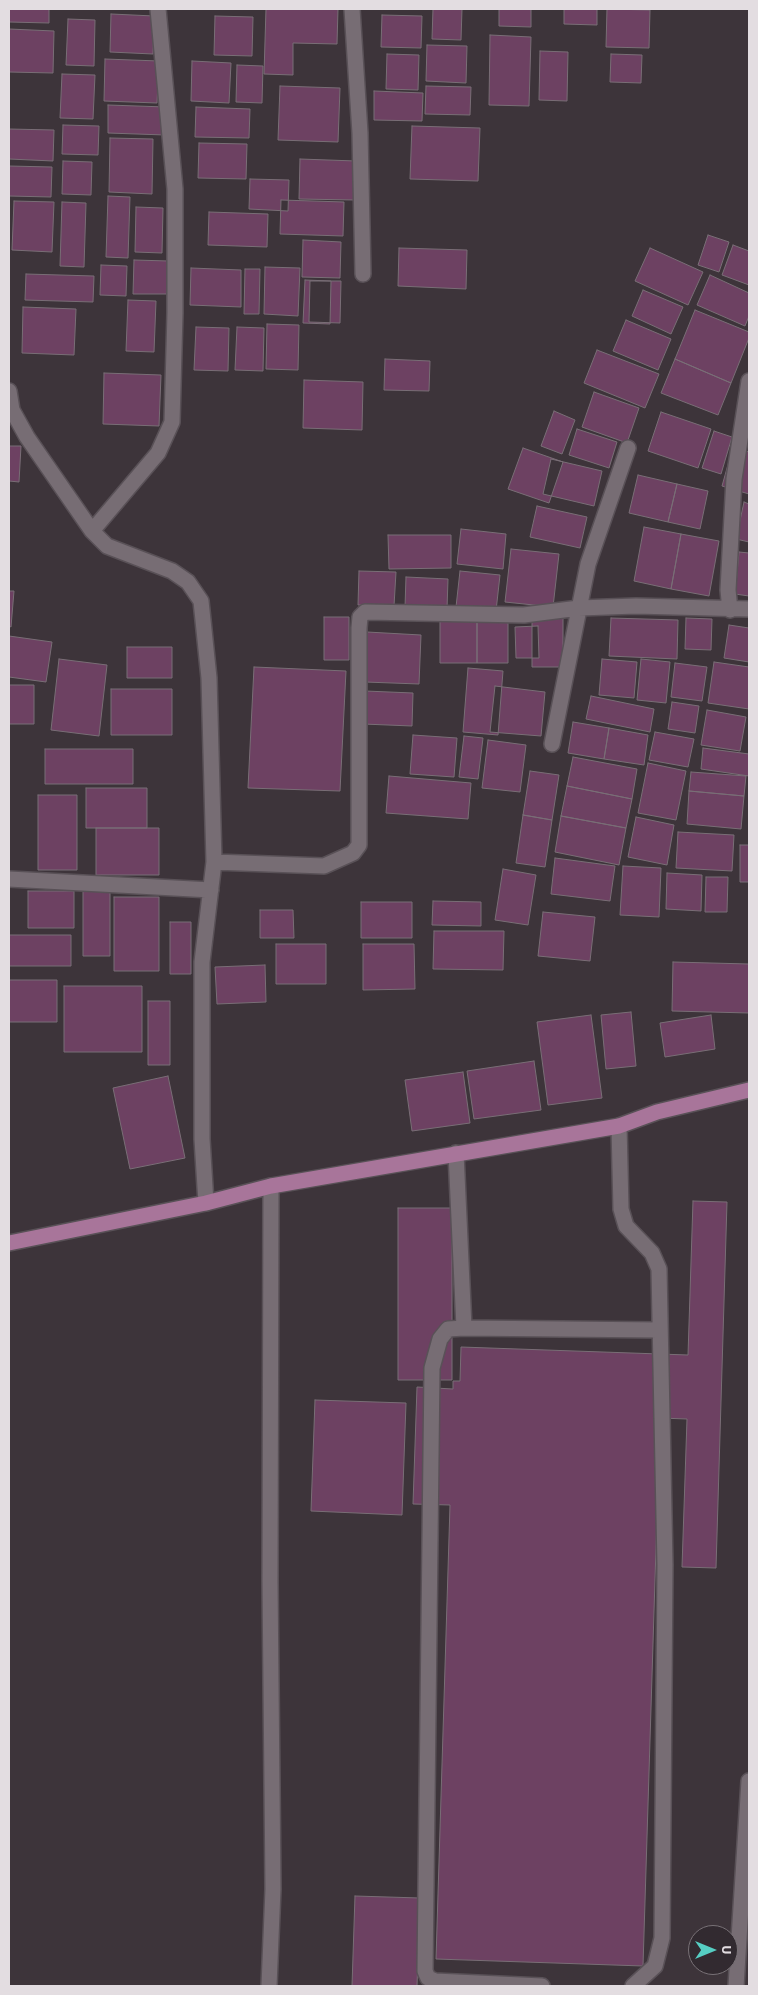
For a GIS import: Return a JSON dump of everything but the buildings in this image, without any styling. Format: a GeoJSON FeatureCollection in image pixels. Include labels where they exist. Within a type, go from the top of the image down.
{"type":"FeatureCollection","features":[{"type":"Feature","properties":{"kind":"main road"},"geometry":{"type":"LineString","coordinates":[[9,1243],[206,1203],[271,1186],[619,1126],[657,1112],[749,1090]]}},
{"type":"Feature","properties":{"kind":"street"},"geometry":{"type":"LineString","coordinates":[[92,531],[158,453],[172,422],[175,313],[174,188],[158,9]]}},
{"type":"Feature","properties":{"kind":"street"},"geometry":{"type":"LineString","coordinates":[[352,9],[360,133],[363,274]]}},
{"type":"Feature","properties":{"kind":"street"},"geometry":{"type":"LineString","coordinates":[[730,610],[728,590],[734,479],[749,381]]}},
{"type":"Feature","properties":{"kind":"street"},"geometry":{"type":"LineString","coordinates":[[9,391],[12,410],[27,437],[92,531],[107,546],[172,571],[188,582],[201,601],[209,678],[214,862],[202,962],[202,1140],[206,1203]]}},
{"type":"Feature","properties":{"kind":"street"},"geometry":{"type":"LineString","coordinates":[[552,744],[588,564],[628,448]]}},
{"type":"Feature","properties":{"kind":"street"},"geometry":{"type":"LineString","coordinates":[[214,862],[324,866],[353,853],[358,845],[358,628],[360,617],[365,612],[524,615],[579,608],[636,606],[730,610],[749,609]]}},
{"type":"Feature","properties":{"kind":"street"},"geometry":{"type":"LineString","coordinates":[[9,879],[211,890]]}},
{"type":"Feature","properties":{"kind":"street"},"geometry":{"type":"LineString","coordinates":[[619,1126],[620,1209],[626,1226],[652,1253],[659,1269],[665,1565],[662,1938],[655,1966],[633,1986]]}},
{"type":"Feature","properties":{"kind":"street"},"geometry":{"type":"LineString","coordinates":[[456,1153],[464,1328]]}},
{"type":"Feature","properties":{"kind":"street"},"geometry":{"type":"LineString","coordinates":[[269,1986],[273,1889],[270,1581],[271,1186]]}},
{"type":"Feature","properties":{"kind":"street"},"geometry":{"type":"LineString","coordinates":[[542,1986],[435,1981],[428,1978],[424,1971],[432,1368],[440,1339],[448,1329],[659,1330]]}},
{"type":"Feature","properties":{"kind":"street"},"geometry":{"type":"LineString","coordinates":[[736,1986],[749,1781]]}}]}
